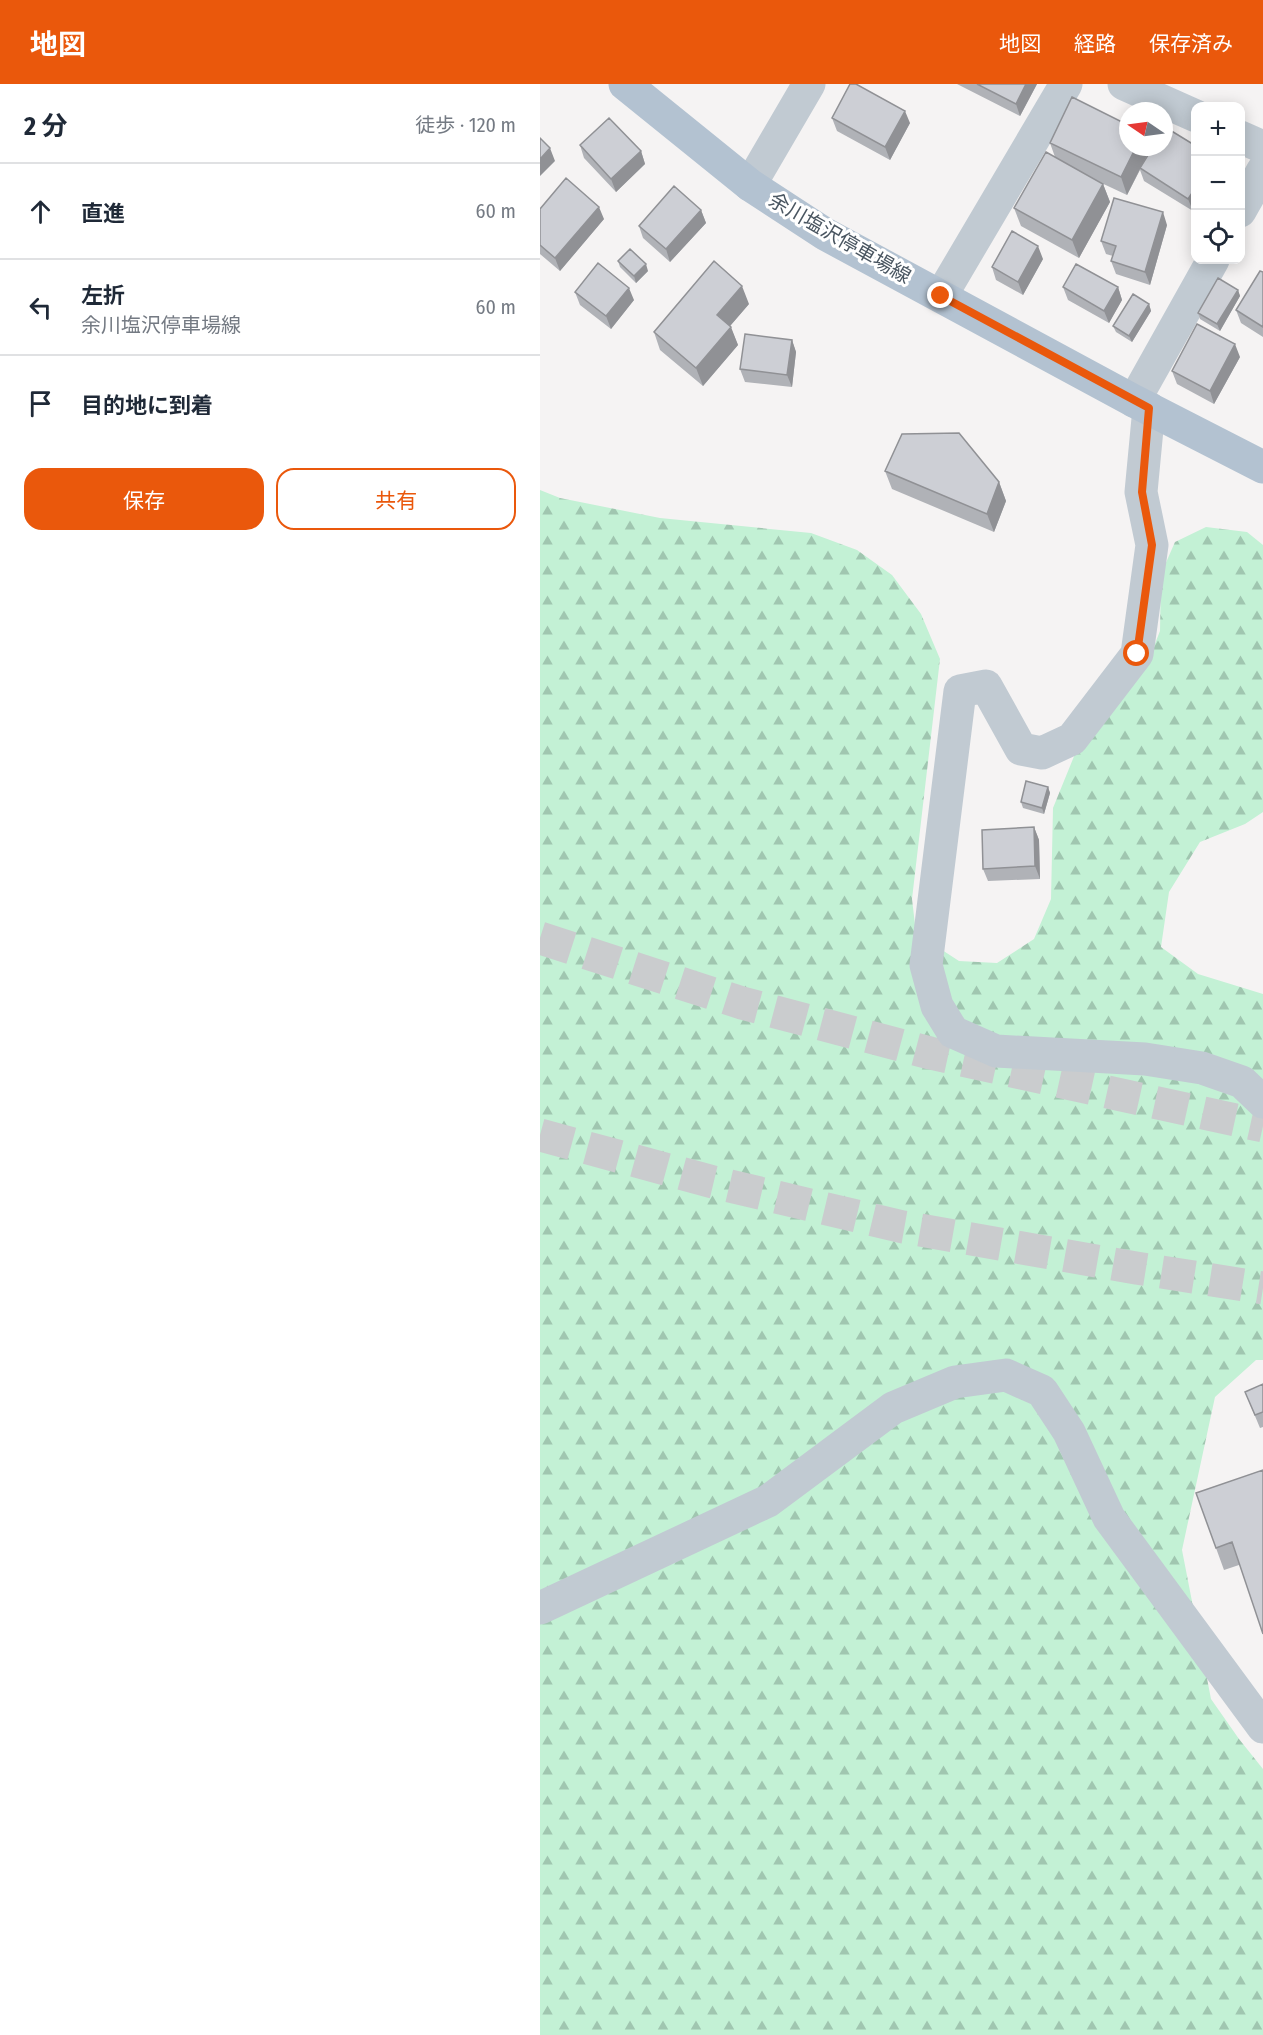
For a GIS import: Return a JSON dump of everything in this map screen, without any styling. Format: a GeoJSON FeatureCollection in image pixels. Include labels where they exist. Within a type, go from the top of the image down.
{"type":"FeatureCollection","features":[{"type":"Feature","properties":{"kind":"main road","name":"余川塩沢停車場線"},"geometry":{"type":"LineString","coordinates":[[625,84],[750,185],[825,234],[1263,467]]}},
{"type":"Feature","properties":{"kind":"street"},"geometry":{"type":"LineString","coordinates":[[750,185],[809,84]]}},
{"type":"Feature","properties":{"kind":"street"},"geometry":{"type":"LineString","coordinates":[[941,296],[1065,84]]}},
{"type":"Feature","properties":{"kind":"street"},"geometry":{"type":"LineString","coordinates":[[1124,84],[1191,115]]}},
{"type":"Feature","properties":{"kind":"street"},"geometry":{"type":"LineString","coordinates":[[1245,139],[1263,147]]}},
{"type":"Feature","properties":{"kind":"street"},"geometry":{"type":"LineString","coordinates":[[1241,210],[1263,170]]}},
{"type":"Feature","properties":{"kind":"street"},"geometry":{"type":"LineString","coordinates":[[1211,264],[1142,404],[1142,492],[1152,545],[1137,654],[1072,739],[1042,753],[1021,749],[986,686],[960,691],[926,965],[937,1006],[953,1032],[996,1051],[1145,1059],[1202,1068],[1242,1082],[1263,1102]]}},
{"type":"Feature","properties":{"kind":"street"},"geometry":{"type":"LineString","coordinates":[[540,1608],[768,1501],[893,1408],[955,1382],[1006,1375],[1042,1391],[1069,1432],[1109,1518],[1263,1727]]}},
{"type":"Feature","properties":{"kind":"green space"},"geometry":{"type":"Polygon","coordinates":[[[540,490],[560,498],[660,518],[811,533],[857,550],[892,575],[921,614],[940,659],[912,899],[916,933],[959,961],[997,963],[1034,939],[1051,899],[1053,808],[1077,749],[1147,664],[1160,631],[1161,574],[1175,542],[1206,527],[1247,532],[1263,545],[1263,812],[1245,824],[1200,842],[1169,892],[1161,947],[1198,974],[1263,994],[1263,1360],[1256,1360],[1215,1397],[1182,1550],[1211,1699],[1263,1769],[1263,2035],[540,2035],[540,490]]]}},
{"type":"Feature","properties":{"kind":"building"},"geometry":{"type":"Polygon","coordinates":[[[850,84],[856,84],[905,111],[885,147],[832,118],[850,84]]]}},
{"type":"Feature","properties":{"kind":"building"},"geometry":{"type":"Polygon","coordinates":[[[977,84],[1026,84],[1016,104],[977,84]]]}},
{"type":"Feature","properties":{"kind":"building"},"geometry":{"type":"Polygon","coordinates":[[[1072,97],[1119,120],[1119,156],[1132,156],[1121,177],[1050,143],[1072,97]]]}},
{"type":"Feature","properties":{"kind":"building"},"geometry":{"type":"Polygon","coordinates":[[[609,118],[641,151],[611,179],[580,145],[609,118]]]}},
{"type":"Feature","properties":{"kind":"building"},"geometry":{"type":"Polygon","coordinates":[[[1173,132],[1191,143],[1191,194],[1188,199],[1140,168],[1147,156],[1173,156],[1173,132]]]}},
{"type":"Feature","properties":{"kind":"building"},"geometry":{"type":"Polygon","coordinates":[[[540,138],[550,148],[540,159],[540,138]]]}},
{"type":"Feature","properties":{"kind":"building"},"geometry":{"type":"Polygon","coordinates":[[[1046,152],[1103,184],[1072,240],[1014,208],[1046,152]]]}},
{"type":"Feature","properties":{"kind":"building"},"geometry":{"type":"Polygon","coordinates":[[[566,178],[599,207],[555,258],[540,245],[540,209],[566,178]]]}},
{"type":"Feature","properties":{"kind":"building"},"geometry":{"type":"Polygon","coordinates":[[[674,186],[701,210],[666,249],[639,226],[674,186]]]}},
{"type":"Feature","properties":{"kind":"building"},"geometry":{"type":"Polygon","coordinates":[[[1114,198],[1163,212],[1145,272],[1111,261],[1116,246],[1101,241],[1114,198]]]}},
{"type":"Feature","properties":{"kind":"building"},"geometry":{"type":"Polygon","coordinates":[[[1012,231],[1038,246],[1018,282],[992,267],[1012,231]]]}},
{"type":"Feature","properties":{"kind":"building"},"geometry":{"type":"Polygon","coordinates":[[[630,249],[646,264],[634,276],[618,261],[630,249]]]}},
{"type":"Feature","properties":{"kind":"building"},"geometry":{"type":"Polygon","coordinates":[[[714,261],[742,286],[717,315],[731,327],[696,368],[654,332],[714,261]]]}},
{"type":"Feature","properties":{"kind":"building"},"geometry":{"type":"Polygon","coordinates":[[[598,263],[629,288],[606,316],[575,292],[598,263]]]}},
{"type":"Feature","properties":{"kind":"building"},"geometry":{"type":"Polygon","coordinates":[[[1076,264],[1118,287],[1104,311],[1063,287],[1076,264]]]}},
{"type":"Feature","properties":{"kind":"building"},"geometry":{"type":"Polygon","coordinates":[[[1260,271],[1263,272],[1263,327],[1236,310],[1260,271]]]}},
{"type":"Feature","properties":{"kind":"building"},"geometry":{"type":"Polygon","coordinates":[[[1218,278],[1238,290],[1217,324],[1198,313],[1218,278]]]}},
{"type":"Feature","properties":{"kind":"building"},"geometry":{"type":"Polygon","coordinates":[[[1133,294],[1149,304],[1129,336],[1113,326],[1133,294]]]}},
{"type":"Feature","properties":{"kind":"building"},"geometry":{"type":"Polygon","coordinates":[[[1197,324],[1235,344],[1210,391],[1172,371],[1197,324]]]}},
{"type":"Feature","properties":{"kind":"building"},"geometry":{"type":"Polygon","coordinates":[[[745,334],[792,340],[787,375],[740,369],[745,334]]]}},
{"type":"Feature","properties":{"kind":"building"},"geometry":{"type":"Polygon","coordinates":[[[959,433],[999,482],[987,514],[885,471],[902,434],[959,433]]]}},
{"type":"Feature","properties":{"kind":"building"},"geometry":{"type":"Polygon","coordinates":[[[1026,781],[1048,787],[1042,808],[1021,802],[1026,781]]]}},
{"type":"Feature","properties":{"kind":"building"},"geometry":{"type":"Polygon","coordinates":[[[1034,827],[1035,866],[983,869],[982,830],[1034,827]]]}},
{"type":"Feature","properties":{"kind":"building"},"geometry":{"type":"Polygon","coordinates":[[[1263,1384],[1263,1412],[1255,1415],[1245,1392],[1263,1384]]]}},
{"type":"Feature","properties":{"kind":"building"},"geometry":{"type":"Polygon","coordinates":[[[1263,1470],[1263,1634],[1232,1542],[1216,1548],[1196,1493],[1263,1470]]]}},
{"type":"Feature","properties":{"kind":"tunnel"},"geometry":{"type":"LineString","coordinates":[[540,938],[742,1003],[930,1053],[1263,1126]]}},
{"type":"Feature","properties":{"kind":"tunnel"},"geometry":{"type":"LineString","coordinates":[[540,1135],[713,1182],[903,1227],[1263,1288]]}},
{"type":"Feature","properties":{"kind":"route"},"geometry":{"type":"LineString","coordinates":[[941,296],[1149,408],[1142,492],[1152,545],[1137,654]]}}]}
